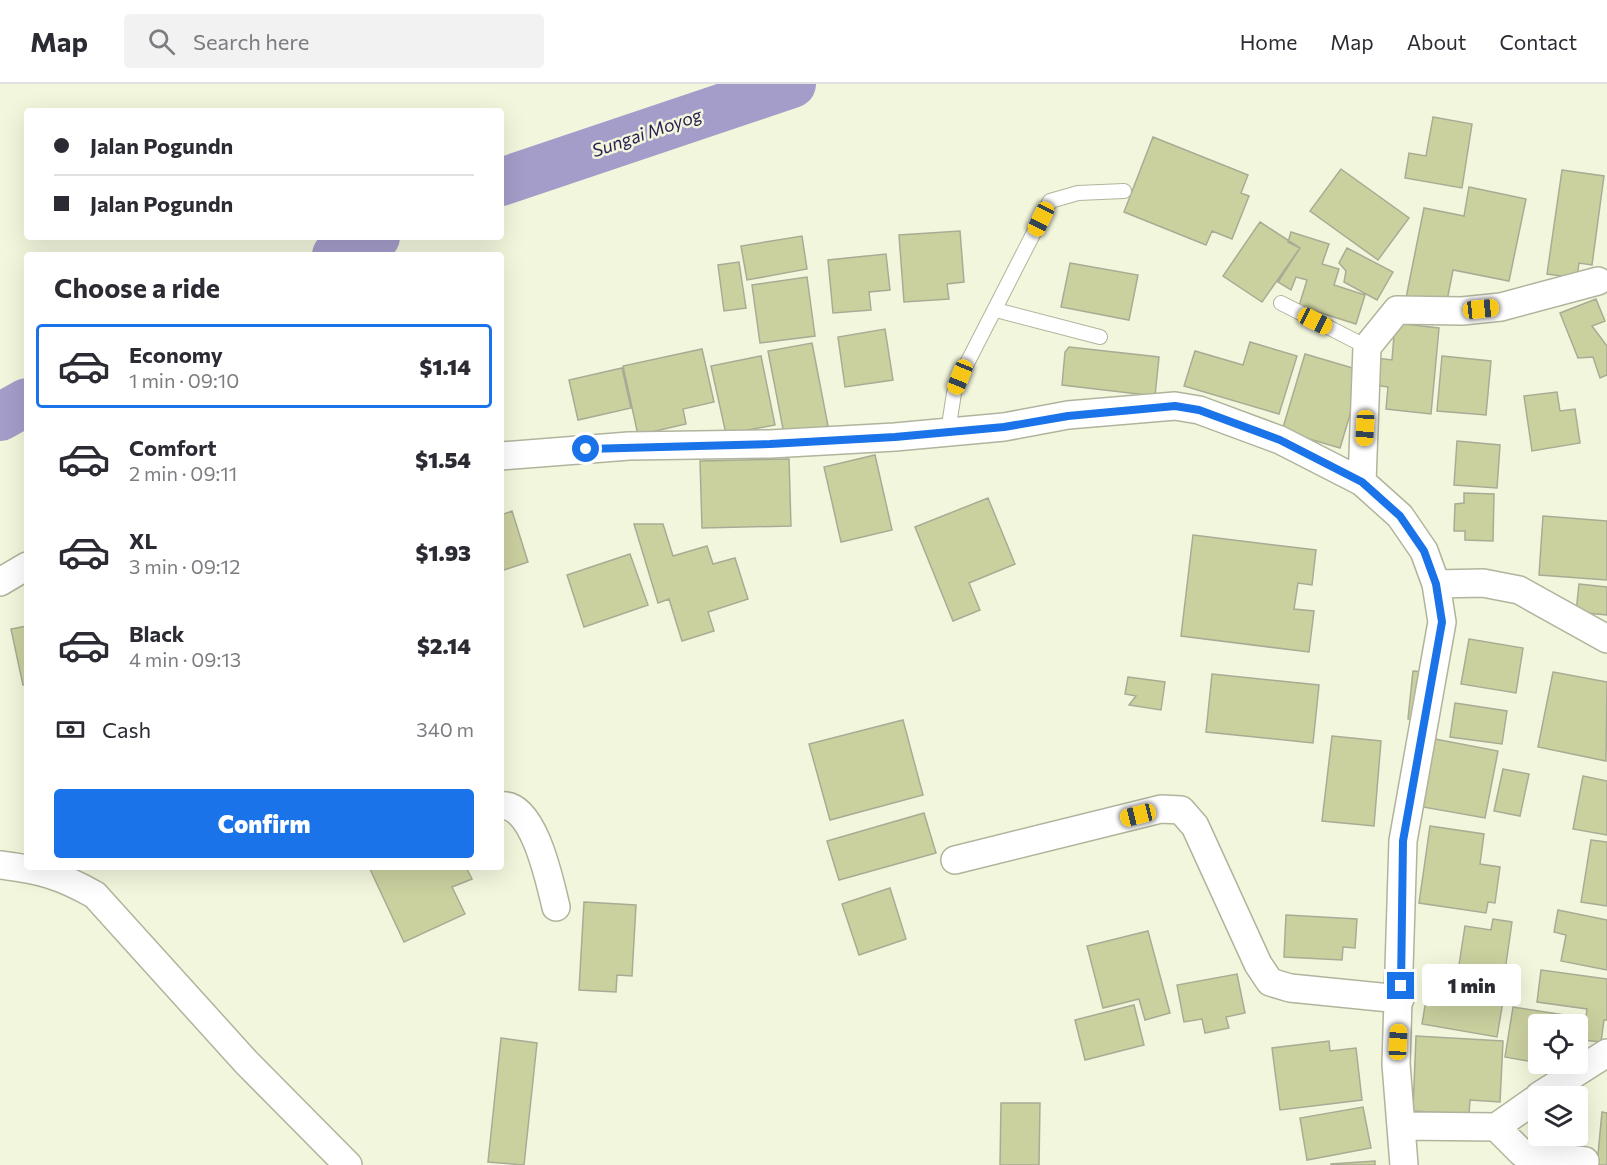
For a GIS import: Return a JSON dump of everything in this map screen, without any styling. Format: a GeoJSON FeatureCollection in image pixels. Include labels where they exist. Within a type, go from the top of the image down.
{"type":"FeatureCollection","features":[{"type":"Feature","properties":{"kind":"street"},"geometry":{"type":"LineString","coordinates":[[1362,482],[1367,347],[1397,310],[1461,311],[1501,307],[1598,281]]}},
{"type":"Feature","properties":{"kind":"street"},"geometry":{"type":"LineString","coordinates":[[504,456],[629,446],[770,444],[948,432],[1004,427],[1068,416],[1175,406],[1199,410],[1280,440],[1362,482],[1400,516],[1424,551],[1436,584],[1442,622],[1403,841],[1400,999],[1396,1064],[1404,1165]]}},
{"type":"Feature","properties":{"kind":"street"},"geometry":{"type":"LineString","coordinates":[[0,582],[24,568]]}},
{"type":"Feature","properties":{"kind":"street"},"geometry":{"type":"LineString","coordinates":[[1436,584],[1483,583],[1519,590],[1607,639]]}},
{"type":"Feature","properties":{"kind":"street"},"geometry":{"type":"LineString","coordinates":[[504,807],[517,809],[526,817],[548,873],[556,907]]}},
{"type":"Feature","properties":{"kind":"street"},"geometry":{"type":"LineString","coordinates":[[955,860],[1161,809],[1181,810],[1195,826],[1258,964],[1270,982],[1290,988],[1400,999]]}},
{"type":"Feature","properties":{"kind":"street"},"geometry":{"type":"LineString","coordinates":[[0,865],[24,868]]}},
{"type":"Feature","properties":{"kind":"street"},"geometry":{"type":"LineString","coordinates":[[37,870],[65,878],[95,895],[246,1062],[348,1165]]}},
{"type":"Feature","properties":{"kind":"street"},"geometry":{"type":"LineString","coordinates":[[1556,1086],[1607,1053]]}},
{"type":"Feature","properties":{"kind":"street"},"geometry":{"type":"LineString","coordinates":[[1402,1126],[1496,1127],[1528,1105]]}},
{"type":"Feature","properties":{"kind":"street"},"geometry":{"type":"LineString","coordinates":[[1496,1127],[1521,1153],[1585,1161]]}},
{"type":"Feature","properties":{"kind":"lane"},"geometry":{"type":"LineString","coordinates":[[948,432],[957,385],[1050,201],[1078,193],[1124,191]]}},
{"type":"Feature","properties":{"kind":"lane"},"geometry":{"type":"LineString","coordinates":[[1281,303],[1367,347]]}},
{"type":"Feature","properties":{"kind":"lane"},"geometry":{"type":"LineString","coordinates":[[996,310],[1100,337]]}},
{"type":"Feature","properties":{"kind":"building"},"geometry":{"type":"Polygon","coordinates":[[[1433,117],[1472,124],[1462,188],[1405,178],[1409,153],[1426,156],[1433,117]]]}},
{"type":"Feature","properties":{"kind":"building"},"geometry":{"type":"Polygon","coordinates":[[[1153,137],[1248,175],[1241,193],[1249,196],[1232,239],[1212,231],[1206,245],[1124,212],[1153,137]]]}},
{"type":"Feature","properties":{"kind":"building"},"geometry":{"type":"Polygon","coordinates":[[[1341,169],[1409,218],[1378,260],[1310,211],[1341,169]]]}},
{"type":"Feature","properties":{"kind":"building"},"geometry":{"type":"Polygon","coordinates":[[[1562,170],[1604,176],[1592,265],[1579,263],[1577,278],[1547,274],[1562,170]]]}},
{"type":"Feature","properties":{"kind":"building"},"geometry":{"type":"Polygon","coordinates":[[[1469,187],[1526,199],[1509,281],[1453,270],[1446,306],[1406,298],[1424,208],[1464,216],[1469,187]]]}},
{"type":"Feature","properties":{"kind":"building"},"geometry":{"type":"Polygon","coordinates":[[[1260,222],[1300,248],[1262,302],[1223,276],[1260,222]]]}},
{"type":"Feature","properties":{"kind":"building"},"geometry":{"type":"Polygon","coordinates":[[[960,231],[964,282],[947,284],[949,299],[904,302],[899,235],[960,231]]]}},
{"type":"Feature","properties":{"kind":"building"},"geometry":{"type":"Polygon","coordinates":[[[1291,232],[1329,244],[1322,264],[1339,269],[1334,285],[1365,295],[1356,324],[1299,306],[1307,280],[1296,277],[1291,290],[1278,282],[1300,248],[1288,242],[1291,232]]]}},
{"type":"Feature","properties":{"kind":"building"},"geometry":{"type":"Polygon","coordinates":[[[802,236],[807,269],[747,280],[741,246],[802,236]]]}},
{"type":"Feature","properties":{"kind":"building"},"geometry":{"type":"Polygon","coordinates":[[[1347,248],[1393,272],[1377,300],[1344,282],[1346,271],[1339,263],[1347,248]]]}},
{"type":"Feature","properties":{"kind":"building"},"geometry":{"type":"Polygon","coordinates":[[[886,254],[890,290],[869,292],[871,310],[833,313],[828,260],[886,254]]]}},
{"type":"Feature","properties":{"kind":"building"},"geometry":{"type":"Polygon","coordinates":[[[739,262],[746,308],[724,311],[718,265],[739,262]]]}},
{"type":"Feature","properties":{"kind":"building"},"geometry":{"type":"Polygon","coordinates":[[[1070,263],[1138,275],[1129,320],[1061,307],[1070,263]]]}},
{"type":"Feature","properties":{"kind":"building"},"geometry":{"type":"Polygon","coordinates":[[[807,277],[815,336],[760,343],[752,285],[807,277]]]}},
{"type":"Feature","properties":{"kind":"building"},"geometry":{"type":"Polygon","coordinates":[[[1596,299],[1605,321],[1592,326],[1607,346],[1607,375],[1600,378],[1593,357],[1578,358],[1560,313],[1596,299]]]}},
{"type":"Feature","properties":{"kind":"building"},"geometry":{"type":"Polygon","coordinates":[[[1395,323],[1439,328],[1431,414],[1386,409],[1388,387],[1374,385],[1377,358],[1392,360],[1395,323]]]}},
{"type":"Feature","properties":{"kind":"building"},"geometry":{"type":"Polygon","coordinates":[[[885,329],[893,380],[845,387],[838,337],[885,329]]]}},
{"type":"Feature","properties":{"kind":"building"},"geometry":{"type":"Polygon","coordinates":[[[1250,342],[1297,356],[1279,414],[1184,386],[1195,351],[1243,365],[1250,342]]]}},
{"type":"Feature","properties":{"kind":"building"},"geometry":{"type":"Polygon","coordinates":[[[812,343],[828,426],[784,434],[768,351],[812,343]]]}},
{"type":"Feature","properties":{"kind":"building"},"geometry":{"type":"Polygon","coordinates":[[[1069,347],[1159,357],[1155,396],[1062,385],[1065,352],[1069,347]]]}},
{"type":"Feature","properties":{"kind":"building"},"geometry":{"type":"Polygon","coordinates":[[[702,349],[714,402],[683,409],[686,424],[638,435],[623,366],[702,349]]]}},
{"type":"Feature","properties":{"kind":"building"},"geometry":{"type":"Polygon","coordinates":[[[1305,354],[1363,371],[1340,448],[1282,431],[1305,354]]]}},
{"type":"Feature","properties":{"kind":"building"},"geometry":{"type":"Polygon","coordinates":[[[761,356],[775,425],[726,434],[711,366],[761,356]]]}},
{"type":"Feature","properties":{"kind":"building"},"geometry":{"type":"Polygon","coordinates":[[[1442,356],[1491,361],[1486,415],[1437,411],[1442,356]]]}},
{"type":"Feature","properties":{"kind":"building"},"geometry":{"type":"Polygon","coordinates":[[[622,368],[631,408],[578,420],[569,380],[622,368]]]}},
{"type":"Feature","properties":{"kind":"building"},"geometry":{"type":"Polygon","coordinates":[[[1557,392],[1560,411],[1575,409],[1580,443],[1532,451],[1524,396],[1557,392]]]}},
{"type":"Feature","properties":{"kind":"building"},"geometry":{"type":"Polygon","coordinates":[[[1457,441],[1500,445],[1497,488],[1454,485],[1457,441]]]}},
{"type":"Feature","properties":{"kind":"building"},"geometry":{"type":"Polygon","coordinates":[[[875,455],[892,530],[841,542],[824,467],[875,455]]]}},
{"type":"Feature","properties":{"kind":"building"},"geometry":{"type":"Polygon","coordinates":[[[789,459],[791,526],[702,528],[700,461],[789,459]]]}},
{"type":"Feature","properties":{"kind":"building"},"geometry":{"type":"Polygon","coordinates":[[[1464,493],[1494,494],[1493,541],[1465,540],[1465,531],[1454,531],[1455,504],[1464,503],[1464,493]]]}},
{"type":"Feature","properties":{"kind":"building"},"geometry":{"type":"Polygon","coordinates":[[[988,498],[1015,564],[969,583],[980,610],[953,621],[915,527],[988,498]]]}},
{"type":"Feature","properties":{"kind":"building"},"geometry":{"type":"Polygon","coordinates":[[[512,511],[528,562],[504,570],[504,514],[512,511]]]}},
{"type":"Feature","properties":{"kind":"building"},"geometry":{"type":"Polygon","coordinates":[[[1543,516],[1607,521],[1607,580],[1539,575],[1543,516]]]}},
{"type":"Feature","properties":{"kind":"building"},"geometry":{"type":"Polygon","coordinates":[[[634,524],[663,524],[673,556],[707,546],[713,564],[735,558],[748,599],[708,612],[714,631],[682,641],[669,599],[658,603],[634,524]]]}},
{"type":"Feature","properties":{"kind":"building"},"geometry":{"type":"Polygon","coordinates":[[[1193,535],[1316,550],[1312,585],[1298,583],[1294,609],[1314,611],[1309,652],[1181,636],[1193,535]]]}},
{"type":"Feature","properties":{"kind":"building"},"geometry":{"type":"Polygon","coordinates":[[[630,554],[648,605],[584,627],[567,575],[630,554]]]}},
{"type":"Feature","properties":{"kind":"building"},"geometry":{"type":"Polygon","coordinates":[[[1579,584],[1607,587],[1607,615],[1576,612],[1579,584]]]}},
{"type":"Feature","properties":{"kind":"building"},"geometry":{"type":"Polygon","coordinates":[[[24,627],[23,685],[11,629],[24,627]]]}},
{"type":"Feature","properties":{"kind":"building"},"geometry":{"type":"Polygon","coordinates":[[[1469,639],[1523,648],[1516,693],[1461,684],[1469,639]]]}},
{"type":"Feature","properties":{"kind":"building"},"geometry":{"type":"Polygon","coordinates":[[[1413,671],[1425,672],[1420,721],[1408,719],[1413,671]]]}},
{"type":"Feature","properties":{"kind":"building"},"geometry":{"type":"Polygon","coordinates":[[[1553,672],[1607,682],[1606,761],[1538,747],[1553,672]]]}},
{"type":"Feature","properties":{"kind":"building"},"geometry":{"type":"Polygon","coordinates":[[[1212,674],[1319,685],[1313,743],[1206,732],[1212,674]]]}},
{"type":"Feature","properties":{"kind":"building"},"geometry":{"type":"Polygon","coordinates":[[[1128,677],[1165,682],[1161,710],[1129,705],[1136,696],[1125,694],[1128,677]]]}},
{"type":"Feature","properties":{"kind":"building"},"geometry":{"type":"Polygon","coordinates":[[[1455,703],[1507,711],[1502,744],[1450,737],[1455,703]]]}},
{"type":"Feature","properties":{"kind":"building"},"geometry":{"type":"Polygon","coordinates":[[[903,720],[923,795],[830,820],[809,744],[903,720]]]}},
{"type":"Feature","properties":{"kind":"building"},"geometry":{"type":"Polygon","coordinates":[[[1332,736],[1381,741],[1374,826],[1322,821],[1332,736]]]}},
{"type":"Feature","properties":{"kind":"building"},"geometry":{"type":"Polygon","coordinates":[[[1435,739],[1498,751],[1485,818],[1423,807],[1435,739]]]}},
{"type":"Feature","properties":{"kind":"building"},"geometry":{"type":"Polygon","coordinates":[[[1503,769],[1529,774],[1520,816],[1494,811],[1503,769]]]}},
{"type":"Feature","properties":{"kind":"building"},"geometry":{"type":"Polygon","coordinates":[[[1583,776],[1607,781],[1607,835],[1573,829],[1583,776]]]}},
{"type":"Feature","properties":{"kind":"building"},"geometry":{"type":"Polygon","coordinates":[[[924,813],[936,853],[839,880],[827,841],[924,813]]]}},
{"type":"Feature","properties":{"kind":"building"},"geometry":{"type":"Polygon","coordinates":[[[1430,826],[1484,834],[1480,864],[1500,867],[1495,903],[1488,902],[1486,913],[1419,903],[1430,826]]]}},
{"type":"Feature","properties":{"kind":"building"},"geometry":{"type":"Polygon","coordinates":[[[1591,840],[1607,842],[1607,906],[1581,902],[1591,840]]]}},
{"type":"Feature","properties":{"kind":"building"},"geometry":{"type":"Polygon","coordinates":[[[370,870],[468,870],[472,879],[452,887],[465,914],[404,942],[370,870]]]}},
{"type":"Feature","properties":{"kind":"building"},"geometry":{"type":"Polygon","coordinates":[[[890,888],[906,939],[859,955],[842,904],[890,888]]]}},
{"type":"Feature","properties":{"kind":"building"},"geometry":{"type":"Polygon","coordinates":[[[584,902],[636,905],[632,976],[617,975],[616,992],[579,990],[584,902]]]}},
{"type":"Feature","properties":{"kind":"building"},"geometry":{"type":"Polygon","coordinates":[[[1558,910],[1607,920],[1607,970],[1561,961],[1566,935],[1554,932],[1558,910]]]}},
{"type":"Feature","properties":{"kind":"building"},"geometry":{"type":"Polygon","coordinates":[[[1286,915],[1357,919],[1355,948],[1343,947],[1342,960],[1284,957],[1286,915]]]}},
{"type":"Feature","properties":{"kind":"building"},"geometry":{"type":"Polygon","coordinates":[[[1493,919],[1512,922],[1505,971],[1459,965],[1465,926],[1491,930],[1493,919]]]}},
{"type":"Feature","properties":{"kind":"building"},"geometry":{"type":"Polygon","coordinates":[[[1148,931],[1170,1013],[1145,1020],[1139,999],[1103,1008],[1087,946],[1148,931]]]}},
{"type":"Feature","properties":{"kind":"building"},"geometry":{"type":"Polygon","coordinates":[[[1541,970],[1607,979],[1607,1020],[1604,1020],[1601,1042],[1588,1041],[1587,1009],[1537,1002],[1541,970]]]}},
{"type":"Feature","properties":{"kind":"building"},"geometry":{"type":"Polygon","coordinates":[[[1237,974],[1245,1013],[1226,1017],[1229,1028],[1205,1033],[1202,1019],[1184,1022],[1177,985],[1237,974]]]}},
{"type":"Feature","properties":{"kind":"building"},"geometry":{"type":"Polygon","coordinates":[[[1429,982],[1504,995],[1497,1037],[1422,1024],[1429,982]]]}},
{"type":"Feature","properties":{"kind":"building"},"geometry":{"type":"Polygon","coordinates":[[[1134,1005],[1144,1045],[1085,1060],[1075,1020],[1134,1005]]]}},
{"type":"Feature","properties":{"kind":"building"},"geometry":{"type":"Polygon","coordinates":[[[1513,1007],[1558,1014],[1528,1014],[1528,1061],[1505,1057],[1513,1007]]]}},
{"type":"Feature","properties":{"kind":"building"},"geometry":{"type":"Polygon","coordinates":[[[1416,1036],[1503,1041],[1500,1102],[1470,1100],[1469,1114],[1413,1111],[1416,1036]]]}},
{"type":"Feature","properties":{"kind":"building"},"geometry":{"type":"Polygon","coordinates":[[[501,1038],[537,1043],[524,1165],[488,1162],[501,1038]]]}},
{"type":"Feature","properties":{"kind":"building"},"geometry":{"type":"Polygon","coordinates":[[[1329,1041],[1330,1051],[1356,1048],[1362,1100],[1280,1110],[1272,1048],[1329,1041]]]}},
{"type":"Feature","properties":{"kind":"building"},"geometry":{"type":"Polygon","coordinates":[[[1001,1103],[1040,1103],[1039,1165],[1000,1165],[1001,1103]]]}},
{"type":"Feature","properties":{"kind":"building"},"geometry":{"type":"Polygon","coordinates":[[[1363,1107],[1371,1148],[1307,1160],[1300,1118],[1363,1107]]]}},
{"type":"Feature","properties":{"kind":"building"},"geometry":{"type":"Polygon","coordinates":[[[1602,1112],[1607,1113],[1607,1165],[1597,1165],[1602,1112]]]}},
{"type":"Feature","properties":{"kind":"building"},"geometry":{"type":"Polygon","coordinates":[[[1375,1161],[1375,1165],[1331,1165],[1331,1164],[1375,1161]]]}},
{"type":"Feature","properties":{"kind":"waterway","name":"Sungai Moyog"},"geometry":{"type":"LineString","coordinates":[[504,181],[792,84]]}},
{"type":"Feature","properties":{"kind":"waterway","name":"Sungai Moyog"},"geometry":{"type":"LineString","coordinates":[[343,252],[369,240]]}},
{"type":"Feature","properties":{"kind":"waterway","name":"Sungai Moyog"},"geometry":{"type":"LineString","coordinates":[[0,417],[24,404]]}},
{"type":"Feature","properties":{"kind":"route"},"geometry":{"type":"LineString","coordinates":[[586,449],[629,446],[770,444],[895,437],[1004,427],[1068,416],[1175,406],[1199,410],[1280,440],[1362,482],[1400,516],[1424,551],[1436,584],[1442,622],[1429,709],[1418,755],[1403,841],[1401,986]]}}]}
